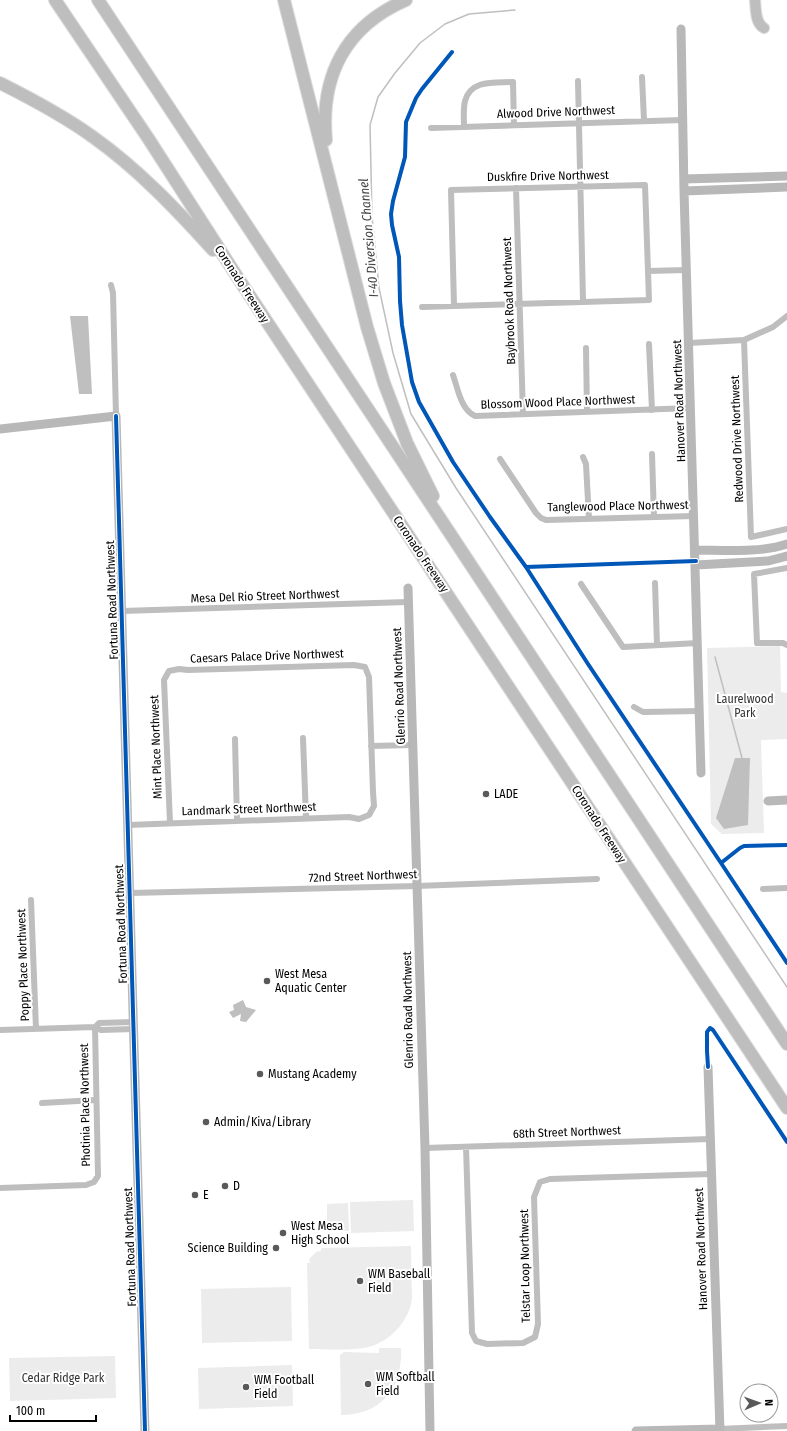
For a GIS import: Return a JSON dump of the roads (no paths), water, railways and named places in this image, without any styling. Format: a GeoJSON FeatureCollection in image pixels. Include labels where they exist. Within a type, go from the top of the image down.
{"type":"FeatureCollection","features":[{"type":"Feature","properties":{"kind":"highway","name":"Coronado Freeway"},"geometry":{"type":"LineString","coordinates":[[54,0],[148,138],[238,278],[787,1108]]}},
{"type":"Feature","properties":{"kind":"highway"},"geometry":{"type":"LineString","coordinates":[[98,0],[787,1044]]}},
{"type":"Feature","properties":{"kind":"highway"},"geometry":{"type":"LineString","coordinates":[[284,0],[367,327],[384,383],[407,443],[455,540]]}},
{"type":"Feature","properties":{"kind":"highway"},"geometry":{"type":"LineString","coordinates":[[337,204],[325,127],[325,108],[328,87],[342,54],[361,28],[387,9],[406,0]]}},
{"type":"Feature","properties":{"kind":"highway"},"geometry":{"type":"LineString","coordinates":[[0,83],[34,100],[68,120],[115,154],[143,177],[168,201],[238,278]]}},
{"type":"Feature","properties":{"kind":"main road"},"geometry":{"type":"LineString","coordinates":[[755,0],[758,21],[761,27],[764,28]]}},
{"type":"Feature","properties":{"kind":"street","name":"Hanover Road Northwest"},"geometry":{"type":"LineString","coordinates":[[681,29],[684,191],[696,550],[701,774]]}},
{"type":"Feature","properties":{"kind":"street"},"geometry":{"type":"LineString","coordinates":[[642,77],[644,120]]}},
{"type":"Feature","properties":{"kind":"street"},"geometry":{"type":"LineString","coordinates":[[578,81],[583,301]]}},
{"type":"Feature","properties":{"kind":"street"},"geometry":{"type":"LineString","coordinates":[[464,127],[465,101],[469,93],[479,84],[487,83],[513,82],[514,125]]}},
{"type":"Feature","properties":{"kind":"street","name":"Alwood Drive Northwest"},"geometry":{"type":"LineString","coordinates":[[430,128],[578,122],[683,120]]}},
{"type":"Feature","properties":{"kind":"street"},"geometry":{"type":"LineString","coordinates":[[684,179],[787,176]]}},
{"type":"Feature","properties":{"kind":"street","name":"Duskfire Drive Northwest"},"geometry":{"type":"LineString","coordinates":[[454,306],[451,190],[645,185],[648,271]]}},
{"type":"Feature","properties":{"kind":"street"},"geometry":{"type":"LineString","coordinates":[[684,191],[787,187]]}},
{"type":"Feature","properties":{"kind":"street","name":"Baybrook Road Northwest"},"geometry":{"type":"LineString","coordinates":[[516,188],[523,414]]}},
{"type":"Feature","properties":{"kind":"street"},"geometry":{"type":"LineString","coordinates":[[422,307],[649,300],[648,271],[687,270]]}},
{"type":"Feature","properties":{"kind":"street","name":"Fortuna Road Northwest"},"geometry":{"type":"LineString","coordinates":[[112,286],[145,1431]]}},
{"type":"Feature","properties":{"kind":"street"},"geometry":{"type":"LineString","coordinates":[[689,344],[744,340],[773,327],[787,316]]}},
{"type":"Feature","properties":{"kind":"street","name":"Redwood Drive Northwest"},"geometry":{"type":"LineString","coordinates":[[744,340],[751,537],[787,529]]}},
{"type":"Feature","properties":{"kind":"street"},"geometry":{"type":"LineString","coordinates":[[649,344],[652,410]]}},
{"type":"Feature","properties":{"kind":"street"},"geometry":{"type":"LineString","coordinates":[[586,348],[587,412]]}},
{"type":"Feature","properties":{"kind":"street","name":"Blossom Wood Place Northwest"},"geometry":{"type":"LineString","coordinates":[[453,375],[465,409],[470,414],[475,416],[691,408]]}},
{"type":"Feature","properties":{"kind":"street"},"geometry":{"type":"LineString","coordinates":[[0,429],[116,416]]}},
{"type":"Feature","properties":{"kind":"street"},"geometry":{"type":"LineString","coordinates":[[652,454],[654,517]]}},
{"type":"Feature","properties":{"kind":"street"},"geometry":{"type":"LineString","coordinates":[[582,457],[586,464],[589,519]]}},
{"type":"Feature","properties":{"kind":"street","name":"Tanglewood Place Northwest"},"geometry":{"type":"LineString","coordinates":[[500,459],[536,513],[541,518],[546,520],[694,516]]}},
{"type":"Feature","properties":{"kind":"street"},"geometry":{"type":"LineString","coordinates":[[696,550],[744,550],[787,544]]}},
{"type":"Feature","properties":{"kind":"street"},"geometry":{"type":"LineString","coordinates":[[696,566],[768,561],[787,556]]}},
{"type":"Feature","properties":{"kind":"street"},"geometry":{"type":"LineString","coordinates":[[787,568],[754,574],[757,644],[783,643],[787,645]]}},
{"type":"Feature","properties":{"kind":"street"},"geometry":{"type":"LineString","coordinates":[[656,583],[658,645]]}},
{"type":"Feature","properties":{"kind":"street"},"geometry":{"type":"LineString","coordinates":[[581,584],[623,647],[698,643]]}},
{"type":"Feature","properties":{"kind":"street","name":"Glenrio Road Northwest"},"geometry":{"type":"LineString","coordinates":[[408,588],[425,1148],[430,1431]]}},
{"type":"Feature","properties":{"kind":"street","name":"Mesa Del Rio Street Northwest"},"geometry":{"type":"LineString","coordinates":[[122,611],[408,602]]}},
{"type":"Feature","properties":{"kind":"street","name":"Caesars Palace Drive Northwest"},"geometry":{"type":"LineString","coordinates":[[170,671],[179,669],[204,670],[354,664],[365,667],[369,677],[371,746]]}},
{"type":"Feature","properties":{"kind":"street","name":"Mint Place Northwest"},"geometry":{"type":"LineString","coordinates":[[170,671],[164,680],[170,823]]}},
{"type":"Feature","properties":{"kind":"street"},"geometry":{"type":"LineString","coordinates":[[634,707],[643,712],[700,711]]}},
{"type":"Feature","properties":{"kind":"street"},"geometry":{"type":"LineString","coordinates":[[302,738],[306,818]]}},
{"type":"Feature","properties":{"kind":"street"},"geometry":{"type":"LineString","coordinates":[[235,739],[237,821]]}},
{"type":"Feature","properties":{"kind":"street"},"geometry":{"type":"LineString","coordinates":[[371,746],[412,745]]}},
{"type":"Feature","properties":{"kind":"street","name":"Landmark Street Northwest"},"geometry":{"type":"LineString","coordinates":[[128,825],[306,818],[349,817],[359,819],[369,815],[374,806],[372,792],[371,746]]}},
{"type":"Feature","properties":{"kind":"street"},"geometry":{"type":"LineString","coordinates":[[768,800],[787,800]]}},
{"type":"Feature","properties":{"kind":"street","name":"72nd Street Northwest"},"geometry":{"type":"LineString","coordinates":[[130,893],[417,886],[597,879]]}},
{"type":"Feature","properties":{"kind":"street"},"geometry":{"type":"LineString","coordinates":[[763,889],[787,888]]}},
{"type":"Feature","properties":{"kind":"street","name":"Poppy Place Northwest"},"geometry":{"type":"LineString","coordinates":[[31,900],[36,1029]]}},
{"type":"Feature","properties":{"kind":"street"},"geometry":{"type":"LineString","coordinates":[[0,1030],[95,1027],[100,1030],[134,1026]]}},
{"type":"Feature","properties":{"kind":"street","name":"Photinia Place Northwest"},"geometry":{"type":"LineString","coordinates":[[0,1188],[86,1185],[94,1182],[98,1176],[95,1027]]}},
{"type":"Feature","properties":{"kind":"street","name":"Hanover Road Northwest"},"geometry":{"type":"LineString","coordinates":[[708,1066],[720,1430]]}},
{"type":"Feature","properties":{"kind":"street"},"geometry":{"type":"LineString","coordinates":[[42,1103],[96,1100]]}},
{"type":"Feature","properties":{"kind":"street","name":"68th Street Northwest"},"geometry":{"type":"LineString","coordinates":[[425,1148],[710,1139]]}},
{"type":"Feature","properties":{"kind":"street","name":"Telstar Loop Northwest"},"geometry":{"type":"LineString","coordinates":[[466,1147],[472,1333],[476,1341],[487,1344],[523,1343],[535,1337],[538,1324],[534,1197],[540,1182],[550,1179],[711,1174]]}},
{"type":"Feature","properties":{"kind":"street"},"geometry":{"type":"LineString","coordinates":[[636,1431],[720,1430],[787,1426]]}},
{"type":"Feature","properties":{"kind":"waterway","name":"I-40 Diversion Channel"},"geometry":{"type":"LineString","coordinates":[[515,10],[469,14],[445,24],[420,43],[395,73],[378,97],[370,125],[372,216],[379,288],[393,353],[411,414],[456,488],[787,987]]}},
{"type":"Feature","properties":{"kind":"waterway"},"geometry":{"type":"LineString","coordinates":[[715,657],[742,758]]}},
{"type":"Feature","properties":{"kind":"place","name":"LADE"},"geometry":{"type":"Point","coordinates":[486,794]}},
{"type":"Feature","properties":{"kind":"place","name":"West Mesa Aquatic Center"},"geometry":{"type":"Point","coordinates":[267,981]}},
{"type":"Feature","properties":{"kind":"place","name":"Mustang Academy"},"geometry":{"type":"Point","coordinates":[260,1074]}},
{"type":"Feature","properties":{"kind":"place","name":"Admin/Kiva/Library"},"geometry":{"type":"Point","coordinates":[206,1122]}},
{"type":"Feature","properties":{"kind":"place","name":"D"},"geometry":{"type":"Point","coordinates":[225,1186]}},
{"type":"Feature","properties":{"kind":"place","name":"E"},"geometry":{"type":"Point","coordinates":[195,1195]}},
{"type":"Feature","properties":{"kind":"place","name":"West Mesa High School"},"geometry":{"type":"Point","coordinates":[283,1233]}},
{"type":"Feature","properties":{"kind":"place","name":"Science Building"},"geometry":{"type":"Point","coordinates":[276,1248]}},
{"type":"Feature","properties":{"kind":"place","name":"WM Baseball Field"},"geometry":{"type":"Point","coordinates":[360,1281]}},
{"type":"Feature","properties":{"kind":"place","name":"WM Softball Field"},"geometry":{"type":"Point","coordinates":[368,1384]}},
{"type":"Feature","properties":{"kind":"place","name":"WM Football Field"},"geometry":{"type":"Point","coordinates":[246,1387]}},
{"type":"Feature","properties":{"kind":"park label","name":"Laurelwood Park"},"geometry":{"type":"Point","coordinates":[745,706]}},
{"type":"Feature","properties":{"kind":"park label","name":"Cedar Ridge Park"},"geometry":{"type":"Point","coordinates":[63,1378]}}]}
